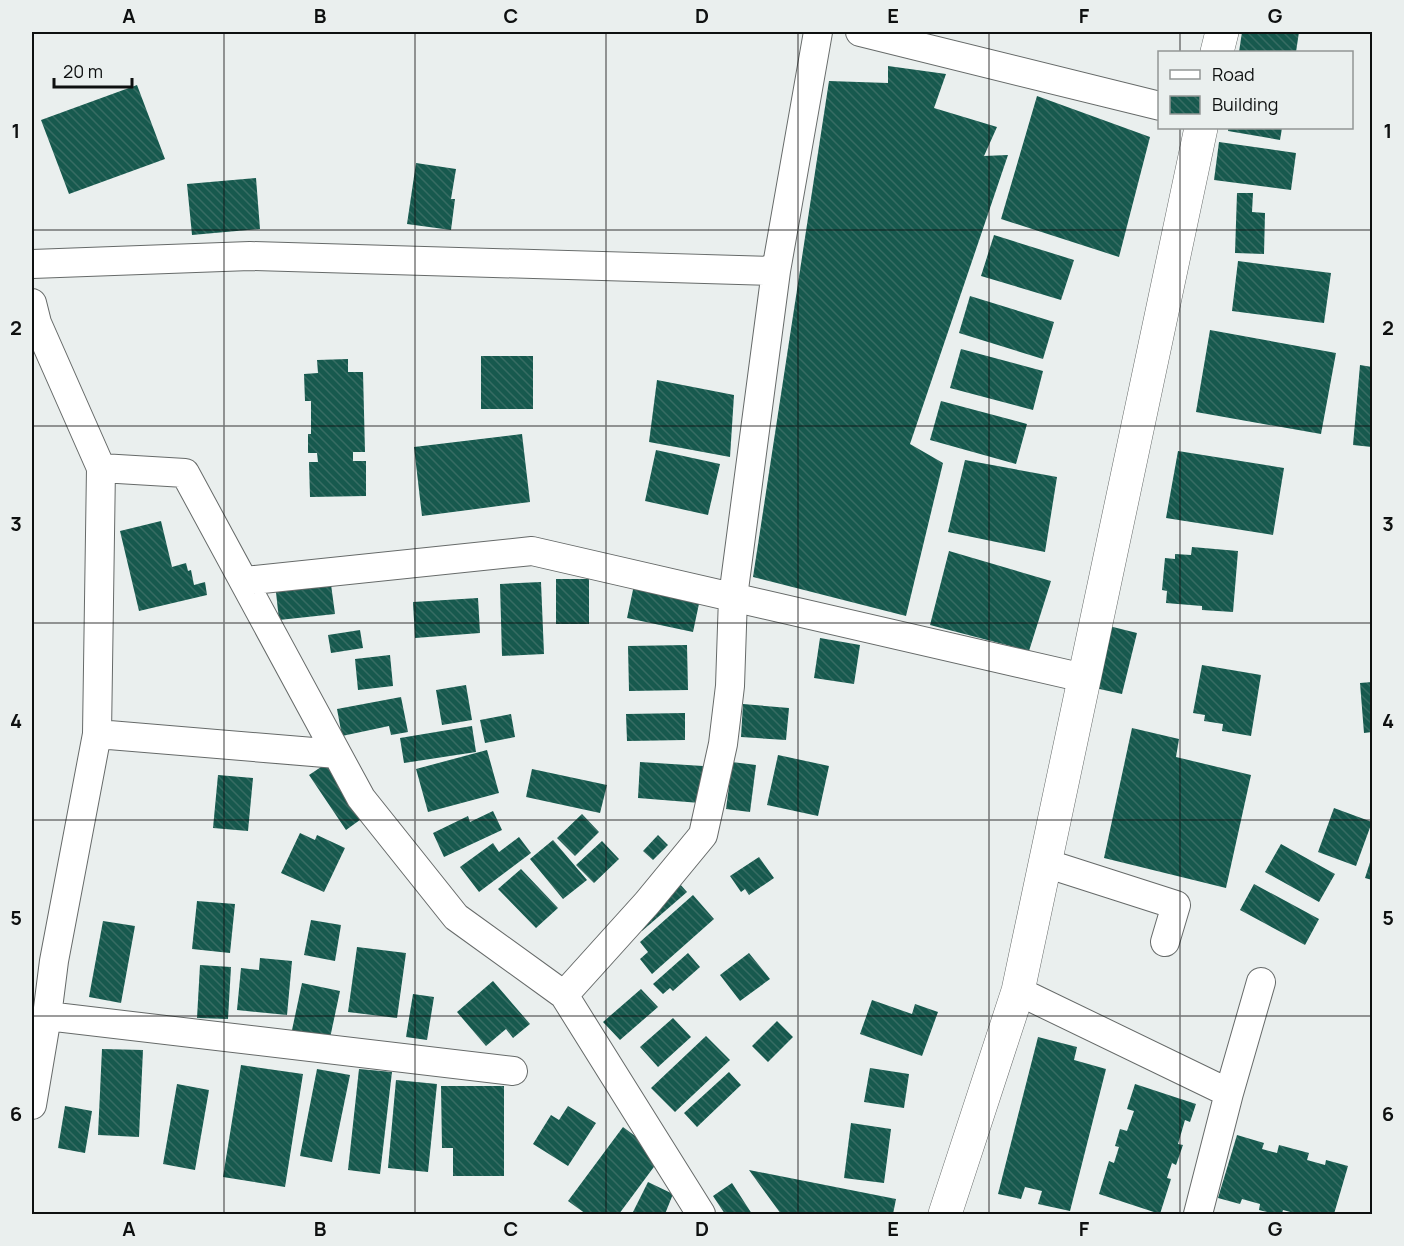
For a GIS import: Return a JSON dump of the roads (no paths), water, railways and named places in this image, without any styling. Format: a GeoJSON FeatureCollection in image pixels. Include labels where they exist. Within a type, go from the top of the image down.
{"type":"FeatureCollection","features":[{"type":"Feature","properties":{"kind":"main road"},"geometry":{"type":"LineString","coordinates":[[1217,51],[1222,32]]}},
{"type":"Feature","properties":{"kind":"main road"},"geometry":{"type":"LineString","coordinates":[[945,1215],[1018,991],[1202,129]]}},
{"type":"Feature","properties":{"kind":"street"},"geometry":{"type":"LineString","coordinates":[[564,995],[703,835],[723,744],[730,687],[733,597],[776,271],[818,32]]}},
{"type":"Feature","properties":{"kind":"street"},"geometry":{"type":"LineString","coordinates":[[860,32],[1158,106]]}},
{"type":"Feature","properties":{"kind":"street"},"geometry":{"type":"LineString","coordinates":[[32,264],[250,256],[776,271]]}},
{"type":"Feature","properties":{"kind":"street"},"geometry":{"type":"LineString","coordinates":[[32,303],[37,323],[101,468],[97,734],[43,960],[47,1016],[32,1105]]}},
{"type":"Feature","properties":{"kind":"street"},"geometry":{"type":"LineString","coordinates":[[101,468],[186,473],[361,798],[456,917],[564,995],[701,1215]]}},
{"type":"Feature","properties":{"kind":"street"},"geometry":{"type":"LineString","coordinates":[[244,581],[532,551],[1084,678]]}},
{"type":"Feature","properties":{"kind":"street"},"geometry":{"type":"LineString","coordinates":[[97,734],[337,754]]}},
{"type":"Feature","properties":{"kind":"street"},"geometry":{"type":"LineString","coordinates":[[1045,863],[1176,905],[1165,942]]}},
{"type":"Feature","properties":{"kind":"street"},"geometry":{"type":"LineString","coordinates":[[1198,1215],[1229,1093],[1261,982]]}},
{"type":"Feature","properties":{"kind":"street"},"geometry":{"type":"LineString","coordinates":[[1018,991],[1229,1093]]}},
{"type":"Feature","properties":{"kind":"street"},"geometry":{"type":"LineString","coordinates":[[47,1016],[513,1071]]}}]}
